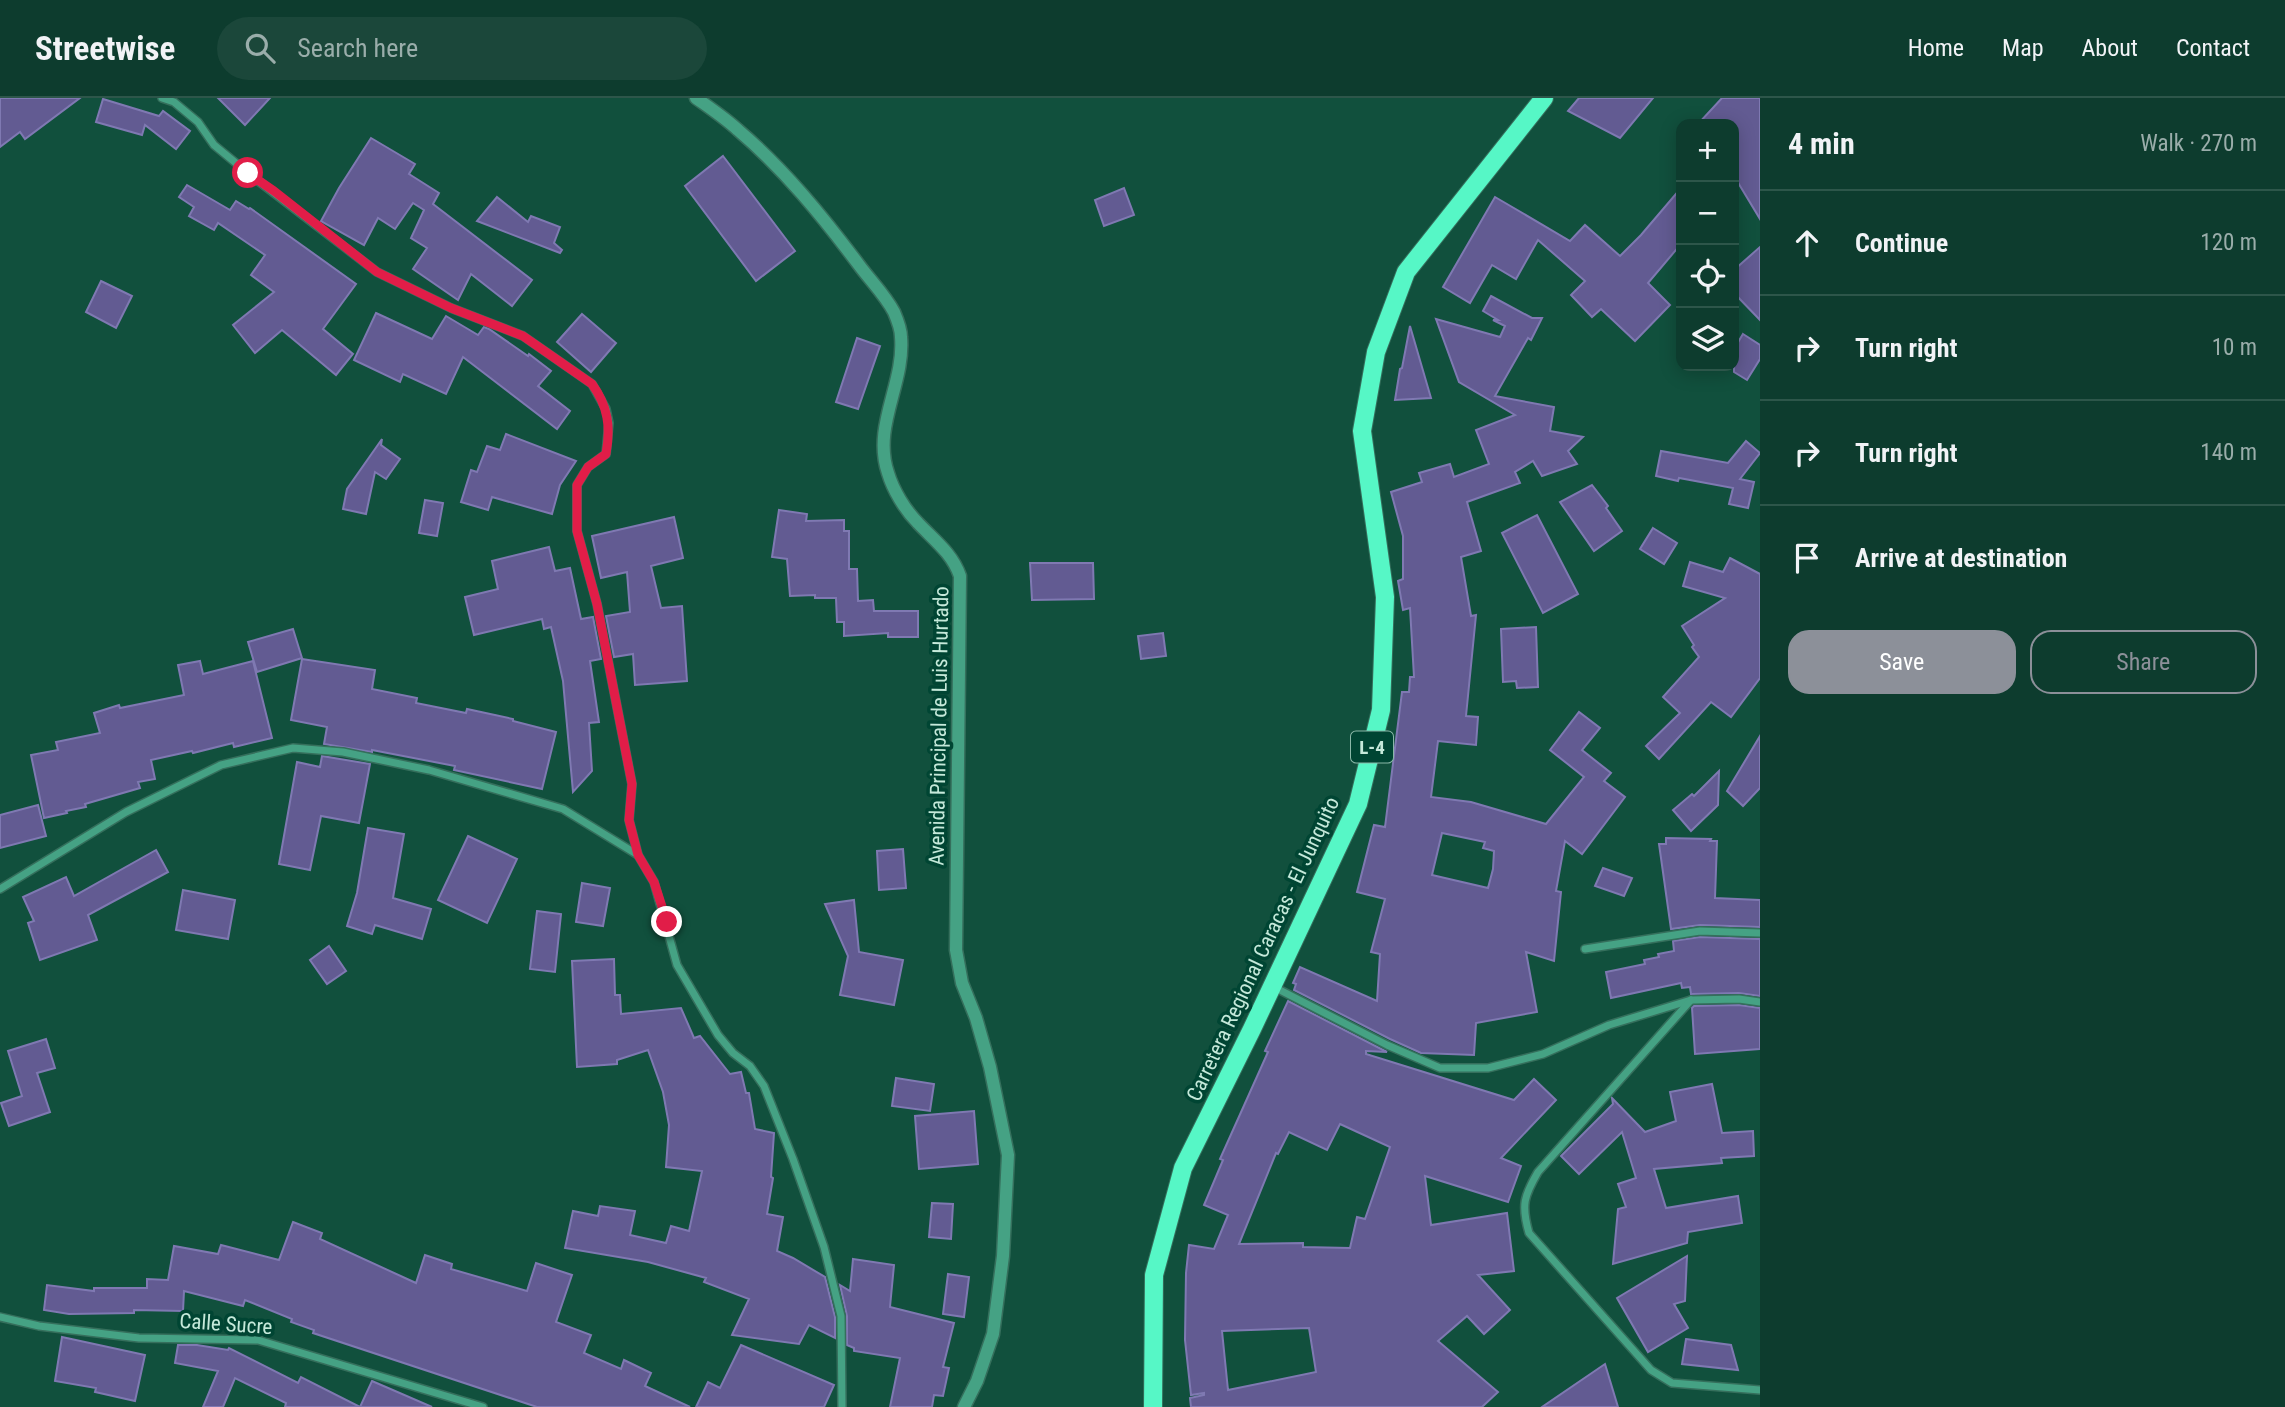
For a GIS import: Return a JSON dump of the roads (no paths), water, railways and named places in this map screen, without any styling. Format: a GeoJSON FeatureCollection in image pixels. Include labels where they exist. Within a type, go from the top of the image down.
{"type":"FeatureCollection","features":[{"type":"Feature","properties":{"kind":"main road","name":"Carretera Regional Caracas - El Junquito"},"geometry":{"type":"LineString","coordinates":[[1153,1407],[1154,1275],[1183,1168],[1358,804],[1381,710],[1385,597],[1362,430],[1376,352],[1406,272],[1544,98]]}},
{"type":"Feature","properties":{"kind":"street"},"geometry":{"type":"LineString","coordinates":[[163,98],[174,102],[198,122],[214,145],[248,173],[377,272],[451,308],[523,336],[592,384],[598,392],[609,423],[608,442],[606,454],[588,467],[577,485],[577,531],[597,604],[632,784],[629,820],[638,855],[654,882],[677,965],[718,1035],[733,1053],[750,1066],[764,1086],[785,1138],[824,1247],[841,1316],[842,1407]]}},
{"type":"Feature","properties":{"kind":"street","name":"Avenida Principal de Luis Hurtado"},"geometry":{"type":"LineString","coordinates":[[695,98],[738,129],[795,187],[839,239],[894,312],[902,335],[901,358],[884,430],[882,453],[888,475],[901,499],[916,522],[955,563],[960,576],[956,950],[962,983],[976,1018],[990,1067],[1008,1155],[1003,1256],[993,1334],[977,1381],[964,1407]]}},
{"type":"Feature","properties":{"kind":"street"},"geometry":{"type":"LineString","coordinates":[[0,888],[125,812],[221,765],[293,748],[343,752],[429,770],[564,809],[638,855]]}},
{"type":"Feature","properties":{"kind":"street"},"geometry":{"type":"LineString","coordinates":[[1585,949],[1700,931],[1760,933]]}},
{"type":"Feature","properties":{"kind":"street"},"geometry":{"type":"LineString","coordinates":[[1272,986],[1387,1045],[1440,1068],[1488,1068],[1543,1054],[1609,1025],[1691,1000],[1739,999],[1760,1002]]}},
{"type":"Feature","properties":{"kind":"street"},"geometry":{"type":"LineString","coordinates":[[1691,1000],[1538,1172],[1526,1194],[1523,1212],[1529,1233],[1651,1370],[1672,1382],[1760,1390]]}},
{"type":"Feature","properties":{"kind":"street","name":"Calle Sucre"},"geometry":{"type":"LineString","coordinates":[[0,1317],[39,1326],[139,1338],[257,1340],[484,1407]]}}]}
